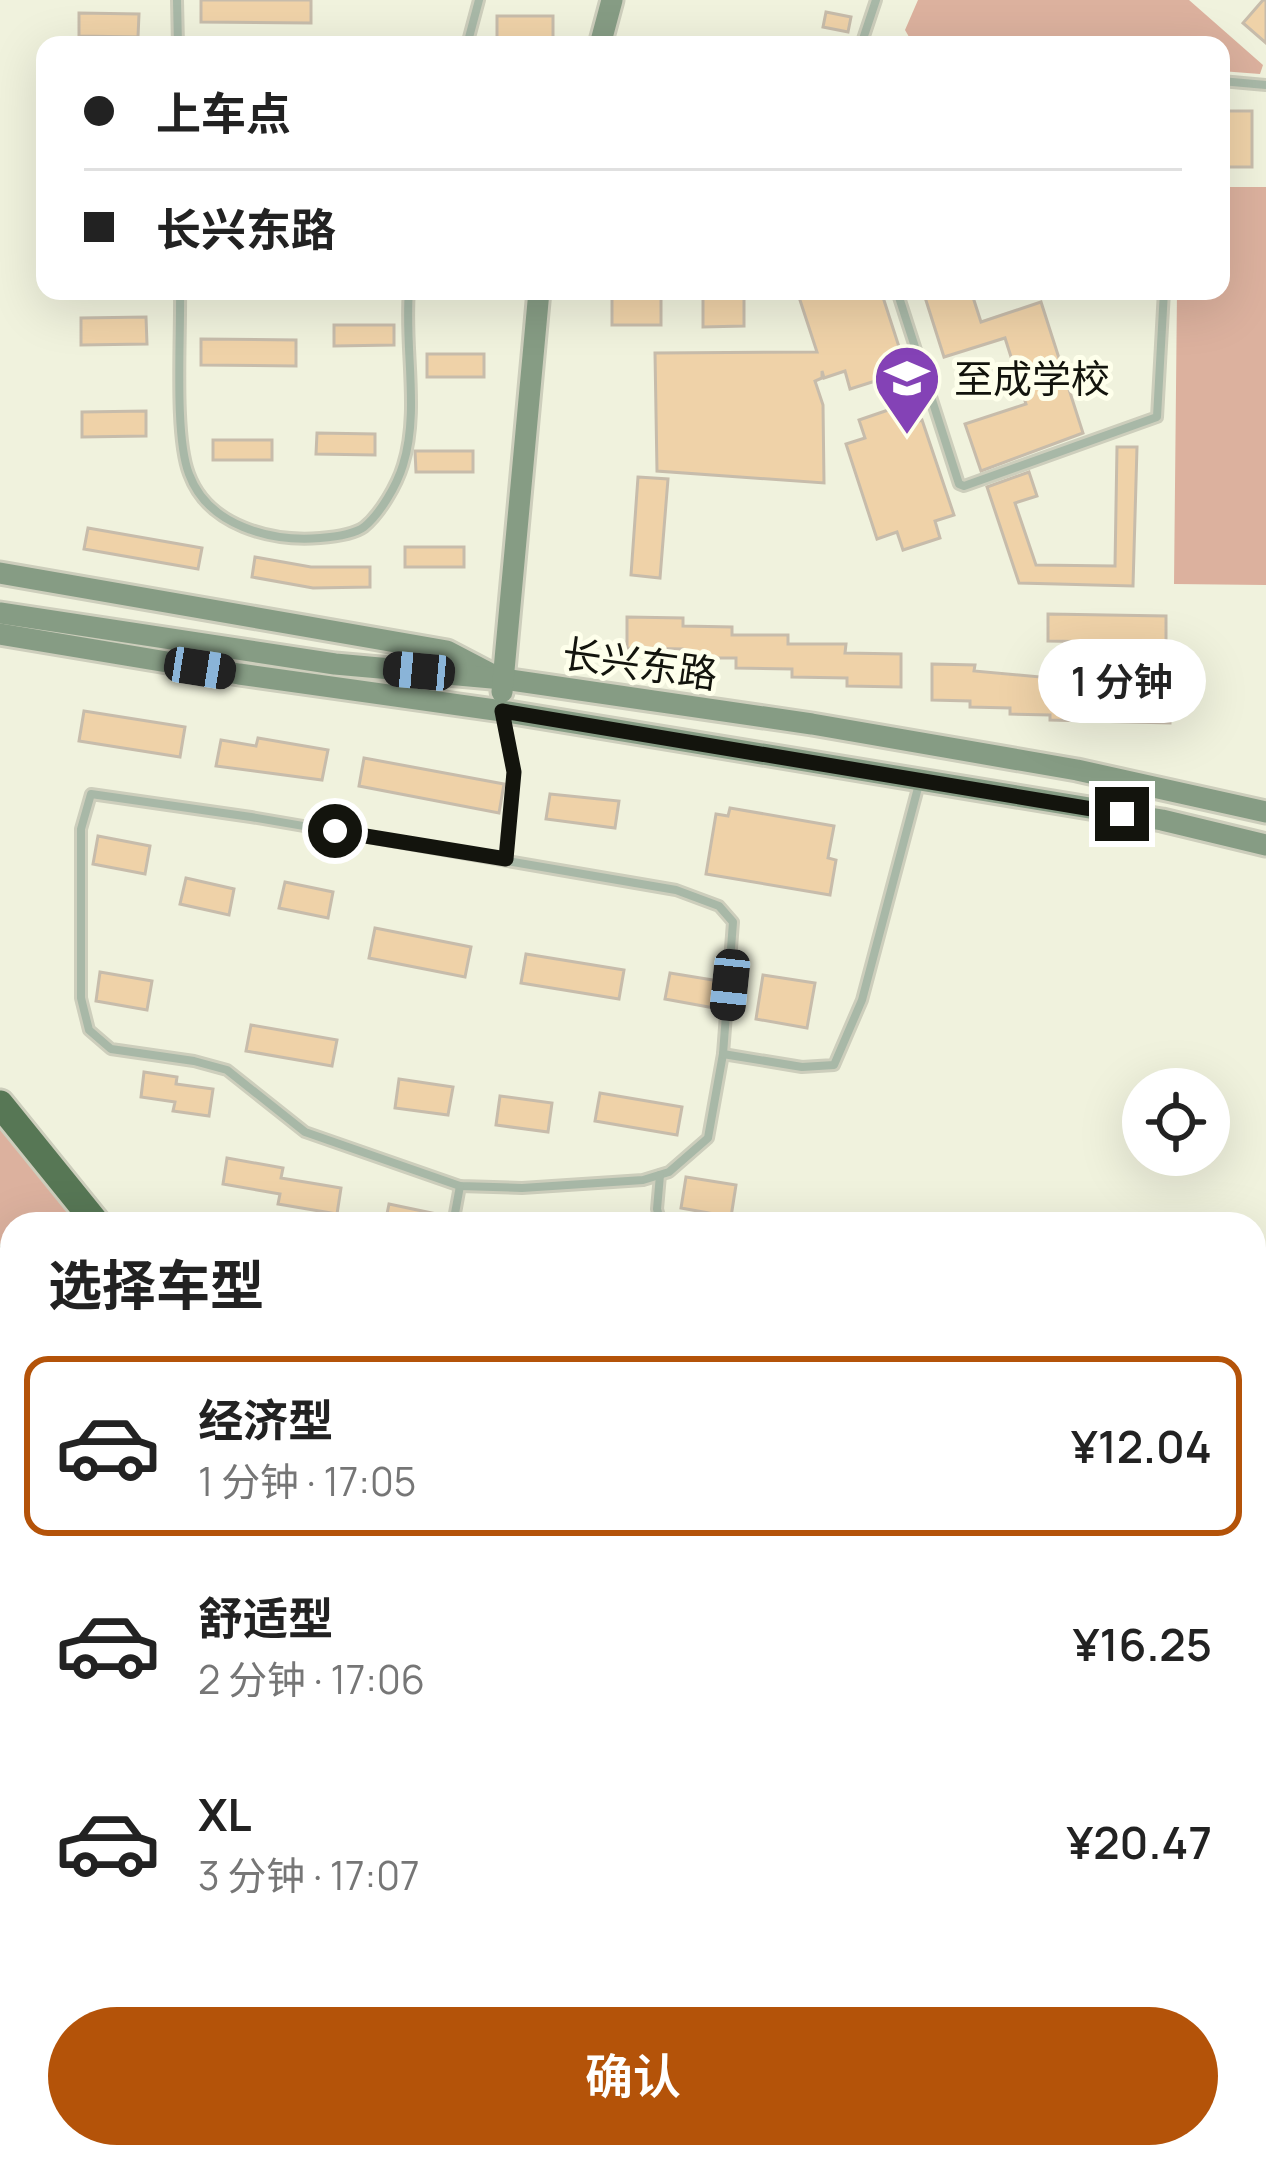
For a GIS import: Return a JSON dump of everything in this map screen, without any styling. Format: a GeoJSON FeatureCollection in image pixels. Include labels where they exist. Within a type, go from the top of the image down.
{"type":"FeatureCollection","features":[{"type":"Feature","properties":{"kind":"highway"},"geometry":{"type":"LineString","coordinates":[[0,1104],[87,1212]]}},
{"type":"Feature","properties":{"kind":"main road"},"geometry":{"type":"LineString","coordinates":[[602,36],[612,0]]}},
{"type":"Feature","properties":{"kind":"main road"},"geometry":{"type":"LineString","coordinates":[[502,711],[537,300]]}},
{"type":"Feature","properties":{"kind":"main road"},"geometry":{"type":"LineString","coordinates":[[0,573],[446,651],[503,679]]}},
{"type":"Feature","properties":{"kind":"main road","name":"长兴东路"},"geometry":{"type":"LineString","coordinates":[[0,613],[335,664],[503,679],[812,724],[1077,770],[1266,812]]}},
{"type":"Feature","properties":{"kind":"main road","name":"长兴东路"},"geometry":{"type":"LineString","coordinates":[[0,634],[1162,820],[1266,844]]}},
{"type":"Feature","properties":{"kind":"lane"},"geometry":{"type":"LineString","coordinates":[[177,0],[178,36]]}},
{"type":"Feature","properties":{"kind":"lane"},"geometry":{"type":"LineString","coordinates":[[469,36],[479,0]]}},
{"type":"Feature","properties":{"kind":"lane"},"geometry":{"type":"LineString","coordinates":[[864,36],[876,0]]}},
{"type":"Feature","properties":{"kind":"lane"},"geometry":{"type":"LineString","coordinates":[[1230,82],[1266,85]]}},
{"type":"Feature","properties":{"kind":"lane"},"geometry":{"type":"LineString","coordinates":[[181,300],[182,446],[189,477],[210,504],[243,528],[290,541],[362,529],[403,468],[409,433],[410,300]]}},
{"type":"Feature","properties":{"kind":"lane"},"geometry":{"type":"LineString","coordinates":[[901,300],[959,484],[964,486],[1157,417],[1164,300]]}},
{"type":"Feature","properties":{"kind":"lane"},"geometry":{"type":"LineString","coordinates":[[502,711],[514,772],[506,859]]}},
{"type":"Feature","properties":{"kind":"lane"},"geometry":{"type":"LineString","coordinates":[[723,1054],[802,1067],[834,1065],[862,1000],[920,781]]}},
{"type":"Feature","properties":{"kind":"lane"},"geometry":{"type":"LineString","coordinates":[[91,794],[506,859],[676,890],[718,907],[733,922],[723,1054],[709,1138],[669,1172],[643,1180],[522,1188],[460,1186],[305,1132],[227,1070],[111,1049],[88,1030],[81,998],[81,829],[91,794]]}},
{"type":"Feature","properties":{"kind":"lane"},"geometry":{"type":"LineString","coordinates":[[658,1212],[661,1174]]}},
{"type":"Feature","properties":{"kind":"lane"},"geometry":{"type":"LineString","coordinates":[[455,1212],[460,1186]]}},
{"type":"Feature","properties":{"kind":"shaded area"},"geometry":{"type":"Polygon","coordinates":[[[918,0],[1189,0],[1230,36],[908,36],[905,30],[918,0]]]}},
{"type":"Feature","properties":{"kind":"shaded area"},"geometry":{"type":"Polygon","coordinates":[[[1230,36],[1263,65],[1260,74],[1230,72],[1230,36]]]}},
{"type":"Feature","properties":{"kind":"shaded area"},"geometry":{"type":"Polygon","coordinates":[[[1230,187],[1266,187],[1266,585],[1174,584],[1177,300],[1230,300],[1230,187]]]}},
{"type":"Feature","properties":{"kind":"shaded area"},"geometry":{"type":"Polygon","coordinates":[[[0,1107],[71,1212],[0,1212],[0,1107]]]}},
{"type":"Feature","properties":{"kind":"building"},"geometry":{"type":"Polygon","coordinates":[[[201,0],[311,0],[311,23],[201,22],[201,0]]]}},
{"type":"Feature","properties":{"kind":"building"},"geometry":{"type":"Polygon","coordinates":[[[1266,0],[1266,43],[1243,23],[1266,0]]]}},
{"type":"Feature","properties":{"kind":"building"},"geometry":{"type":"Polygon","coordinates":[[[826,12],[851,17],[848,32],[823,27],[826,12]]]}},
{"type":"Feature","properties":{"kind":"building"},"geometry":{"type":"Polygon","coordinates":[[[79,13],[139,14],[138,36],[79,36],[79,13]]]}},
{"type":"Feature","properties":{"kind":"building"},"geometry":{"type":"Polygon","coordinates":[[[497,16],[553,16],[553,36],[497,36],[497,16]]]}},
{"type":"Feature","properties":{"kind":"building"},"geometry":{"type":"Polygon","coordinates":[[[1230,111],[1252,111],[1252,167],[1230,167],[1230,111]]]}},
{"type":"Feature","properties":{"kind":"building"},"geometry":{"type":"Polygon","coordinates":[[[612,300],[661,300],[661,325],[612,325],[612,300]]]}},
{"type":"Feature","properties":{"kind":"building"},"geometry":{"type":"Polygon","coordinates":[[[703,300],[744,300],[744,326],[703,327],[703,300]]]}},
{"type":"Feature","properties":{"kind":"building"},"geometry":{"type":"Polygon","coordinates":[[[800,300],[884,300],[901,353],[883,359],[888,377],[850,389],[845,371],[824,378],[822,371],[822,378],[815,381],[823,405],[824,483],[657,471],[655,353],[817,352],[800,300]]]}},
{"type":"Feature","properties":{"kind":"building"},"geometry":{"type":"Polygon","coordinates":[[[926,300],[974,300],[981,322],[1041,302],[1083,433],[981,471],[965,424],[1026,404],[1005,338],[944,357],[926,300]]]}},
{"type":"Feature","properties":{"kind":"building"},"geometry":{"type":"Polygon","coordinates":[[[146,317],[147,344],[81,345],[81,318],[146,317]]]}},
{"type":"Feature","properties":{"kind":"building"},"geometry":{"type":"Polygon","coordinates":[[[334,325],[394,325],[394,345],[334,346],[334,325]]]}},
{"type":"Feature","properties":{"kind":"building"},"geometry":{"type":"Polygon","coordinates":[[[201,339],[296,340],[296,366],[201,365],[201,339]]]}},
{"type":"Feature","properties":{"kind":"building"},"geometry":{"type":"Polygon","coordinates":[[[427,354],[484,354],[484,377],[427,377],[427,354]]]}},
{"type":"Feature","properties":{"kind":"building"},"geometry":{"type":"Polygon","coordinates":[[[897,407],[904,426],[922,420],[954,515],[935,521],[940,538],[903,550],[897,532],[877,539],[846,444],[865,438],[859,420],[897,407]]]}},
{"type":"Feature","properties":{"kind":"building"},"geometry":{"type":"Polygon","coordinates":[[[146,411],[146,436],[82,437],[82,412],[146,411]]]}},
{"type":"Feature","properties":{"kind":"building"},"geometry":{"type":"Polygon","coordinates":[[[317,433],[375,434],[375,455],[316,454],[317,433]]]}},
{"type":"Feature","properties":{"kind":"building"},"geometry":{"type":"Polygon","coordinates":[[[213,440],[272,440],[272,460],[213,460],[213,440]]]}},
{"type":"Feature","properties":{"kind":"building"},"geometry":{"type":"Polygon","coordinates":[[[1117,447],[1137,447],[1133,586],[1019,583],[987,487],[1029,472],[1037,496],[1015,503],[1036,565],[1115,566],[1117,447]]]}},
{"type":"Feature","properties":{"kind":"building"},"geometry":{"type":"Polygon","coordinates":[[[415,451],[473,451],[473,472],[416,472],[415,451]]]}},
{"type":"Feature","properties":{"kind":"building"},"geometry":{"type":"Polygon","coordinates":[[[638,477],[668,479],[660,578],[631,575],[638,477]]]}},
{"type":"Feature","properties":{"kind":"building"},"geometry":{"type":"Polygon","coordinates":[[[88,528],[202,548],[198,569],[84,549],[88,528]]]}},
{"type":"Feature","properties":{"kind":"building"},"geometry":{"type":"Polygon","coordinates":[[[405,547],[464,547],[464,567],[405,567],[405,547]]]}},
{"type":"Feature","properties":{"kind":"building"},"geometry":{"type":"Polygon","coordinates":[[[255,557],[311,567],[370,567],[370,587],[313,588],[252,577],[255,557]]]}},
{"type":"Feature","properties":{"kind":"building"},"geometry":{"type":"Polygon","coordinates":[[[1048,614],[1166,616],[1166,643],[1048,641],[1048,614]]]}},
{"type":"Feature","properties":{"kind":"building"},"geometry":{"type":"Polygon","coordinates":[[[627,617],[683,618],[683,626],[732,627],[732,635],[788,635],[788,644],[846,644],[845,653],[901,654],[901,687],[847,686],[847,678],[792,677],[792,669],[736,668],[736,658],[682,658],[682,649],[627,648],[627,617]]]}},
{"type":"Feature","properties":{"kind":"building"},"geometry":{"type":"Polygon","coordinates":[[[932,664],[975,665],[974,671],[1052,678],[1052,685],[1171,688],[1170,723],[1050,720],[1050,715],[1010,714],[1010,708],[970,707],[970,701],[932,700],[932,664]]]}},
{"type":"Feature","properties":{"kind":"building"},"geometry":{"type":"Polygon","coordinates":[[[84,711],[185,727],[180,757],[79,741],[84,711]]]}},
{"type":"Feature","properties":{"kind":"building"},"geometry":{"type":"Polygon","coordinates":[[[258,738],[328,750],[322,780],[216,766],[221,740],[256,746],[258,738]]]}},
{"type":"Feature","properties":{"kind":"building"},"geometry":{"type":"Polygon","coordinates":[[[364,758],[504,784],[499,813],[359,786],[364,758]]]}},
{"type":"Feature","properties":{"kind":"building"},"geometry":{"type":"Polygon","coordinates":[[[550,794],[619,801],[615,828],[546,819],[550,794]]]}},
{"type":"Feature","properties":{"kind":"building"},"geometry":{"type":"Polygon","coordinates":[[[730,808],[834,826],[828,858],[836,860],[830,895],[706,874],[716,814],[728,816],[730,808]]]}},
{"type":"Feature","properties":{"kind":"building"},"geometry":{"type":"Polygon","coordinates":[[[98,836],[150,846],[145,874],[93,864],[98,836]]]}},
{"type":"Feature","properties":{"kind":"building"},"geometry":{"type":"Polygon","coordinates":[[[186,878],[234,889],[229,915],[180,904],[186,878]]]}},
{"type":"Feature","properties":{"kind":"building"},"geometry":{"type":"Polygon","coordinates":[[[285,882],[333,892],[328,918],[279,908],[285,882]]]}},
{"type":"Feature","properties":{"kind":"building"},"geometry":{"type":"Polygon","coordinates":[[[375,928],[471,947],[465,977],[369,958],[375,928]]]}},
{"type":"Feature","properties":{"kind":"building"},"geometry":{"type":"Polygon","coordinates":[[[526,954],[624,970],[619,999],[521,983],[526,954]]]}},
{"type":"Feature","properties":{"kind":"building"},"geometry":{"type":"Polygon","coordinates":[[[100,972],[152,981],[147,1010],[96,1001],[100,972]]]}},
{"type":"Feature","properties":{"kind":"building"},"geometry":{"type":"Polygon","coordinates":[[[670,973],[719,981],[714,1008],[665,999],[670,973]]]}},
{"type":"Feature","properties":{"kind":"building"},"geometry":{"type":"Polygon","coordinates":[[[763,975],[815,983],[807,1028],[756,1019],[763,975]]]}},
{"type":"Feature","properties":{"kind":"building"},"geometry":{"type":"Polygon","coordinates":[[[251,1025],[337,1040],[332,1066],[246,1051],[251,1025]]]}},
{"type":"Feature","properties":{"kind":"building"},"geometry":{"type":"Polygon","coordinates":[[[144,1072],[177,1077],[176,1084],[213,1089],[209,1116],[173,1111],[175,1102],[141,1097],[144,1072]]]}},
{"type":"Feature","properties":{"kind":"building"},"geometry":{"type":"Polygon","coordinates":[[[399,1079],[453,1087],[448,1115],[395,1108],[399,1079]]]}},
{"type":"Feature","properties":{"kind":"building"},"geometry":{"type":"Polygon","coordinates":[[[600,1093],[682,1107],[677,1135],[595,1121],[600,1093]]]}},
{"type":"Feature","properties":{"kind":"building"},"geometry":{"type":"Polygon","coordinates":[[[500,1096],[552,1103],[548,1132],[496,1125],[500,1096]]]}},
{"type":"Feature","properties":{"kind":"building"},"geometry":{"type":"Polygon","coordinates":[[[227,1158],[283,1168],[281,1178],[341,1188],[337,1212],[325,1212],[278,1204],[280,1194],[223,1184],[227,1158]]]}},
{"type":"Feature","properties":{"kind":"building"},"geometry":{"type":"Polygon","coordinates":[[[686,1177],[736,1185],[732,1212],[681,1208],[686,1177]]]}},
{"type":"Feature","properties":{"kind":"building"},"geometry":{"type":"Polygon","coordinates":[[[389,1204],[427,1212],[387,1212],[389,1204]]]}},
{"type":"Feature","properties":{"kind":"place","name":"至成学校"},"geometry":{"type":"Point","coordinates":[907,437]}},
{"type":"Feature","properties":{"kind":"route"},"geometry":{"type":"LineString","coordinates":[[335,831],[506,859],[514,772],[502,711],[1122,814]]}}]}
